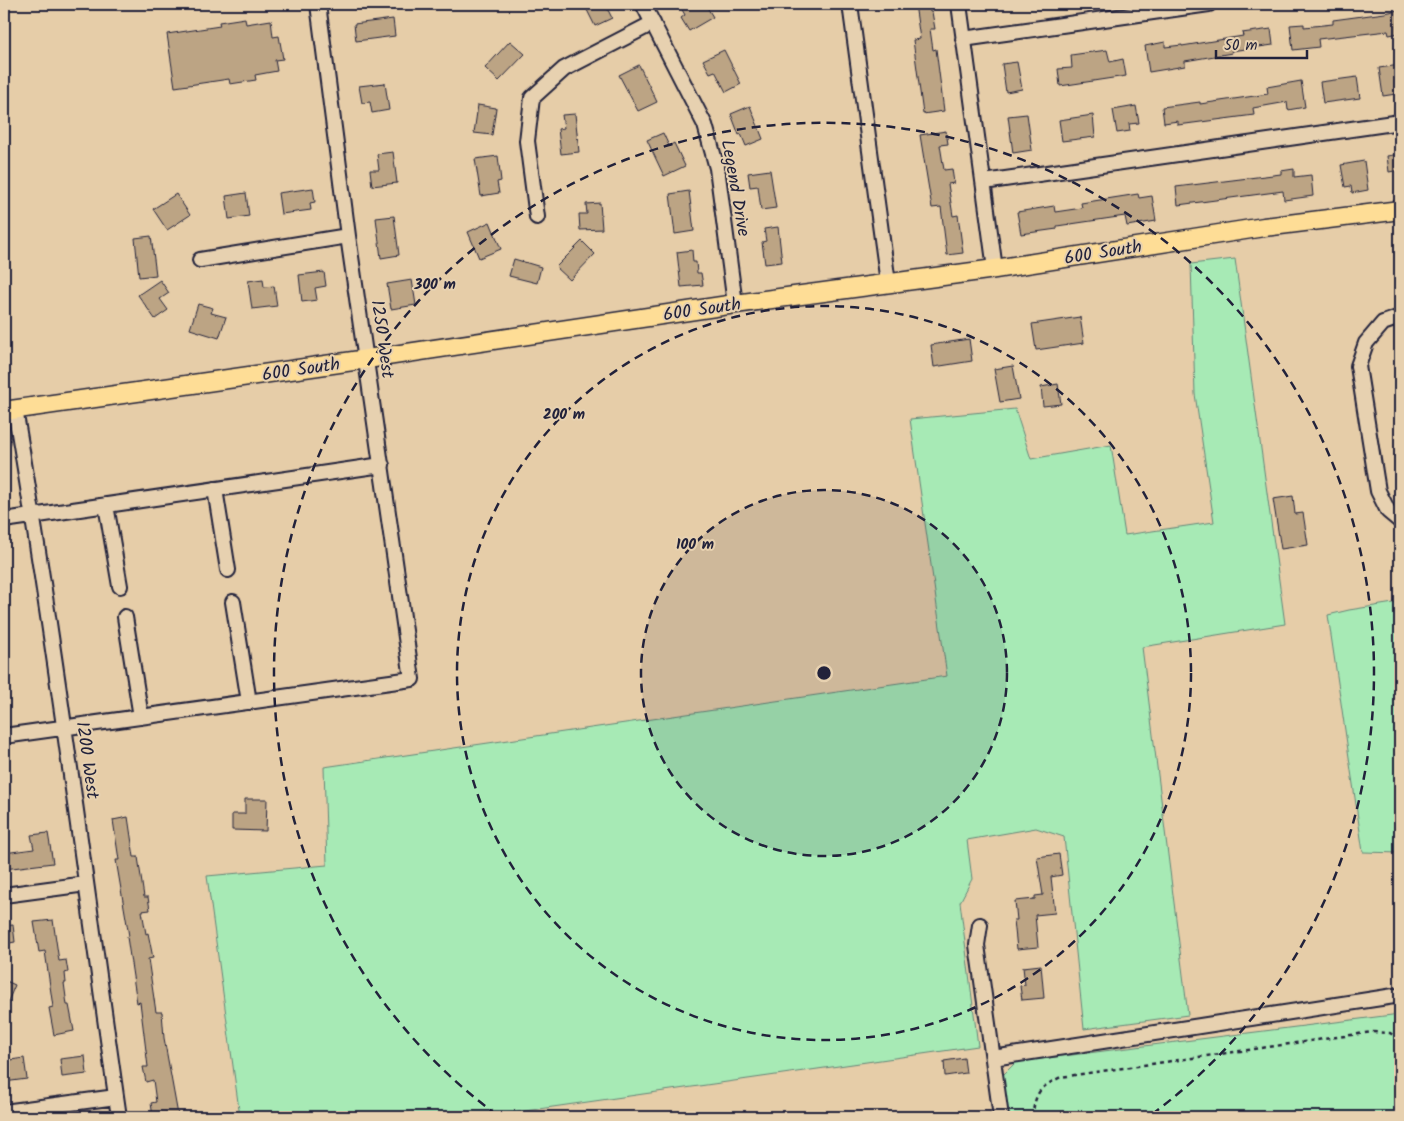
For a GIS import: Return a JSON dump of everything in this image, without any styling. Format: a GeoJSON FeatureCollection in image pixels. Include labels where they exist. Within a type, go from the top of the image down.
{"type":"FeatureCollection","features":[{"type":"Feature","properties":{"kind":"main road","name":"600 South"},"geometry":{"type":"LineString","coordinates":[[9,410],[367,360],[735,304],[995,269],[1264,227],[1400,210]]}},
{"type":"Feature","properties":{"kind":"street","name":"1250 West"},"geometry":{"type":"LineString","coordinates":[[250,702],[412,679],[348,236],[318,4]]}},
{"type":"Feature","properties":{"kind":"street","name":"Legend Drive"},"geometry":{"type":"LineString","coordinates":[[643,4],[705,125],[717,168],[735,304]]}},
{"type":"Feature","properties":{"kind":"street"},"geometry":{"type":"LineString","coordinates":[[850,4],[888,284]]}},
{"type":"Feature","properties":{"kind":"street"},"geometry":{"type":"LineString","coordinates":[[959,4],[995,269]]}},
{"type":"Feature","properties":{"kind":"street"},"geometry":{"type":"LineString","coordinates":[[963,39],[1210,4]]}},
{"type":"Feature","properties":{"kind":"street"},"geometry":{"type":"LineString","coordinates":[[537,217],[527,141],[532,98],[564,69],[653,24]]}},
{"type":"Feature","properties":{"kind":"street"},"geometry":{"type":"LineString","coordinates":[[984,182],[1400,122]]}},
{"type":"Feature","properties":{"kind":"street"},"geometry":{"type":"LineString","coordinates":[[200,260],[348,236]]}},
{"type":"Feature","properties":{"kind":"street"},"geometry":{"type":"LineString","coordinates":[[1400,317],[1383,323],[1366,343],[1358,366],[1378,492],[1388,511],[1400,521]]}},
{"type":"Feature","properties":{"kind":"street","name":"1200 West"},"geometry":{"type":"LineString","coordinates":[[9,410],[33,516],[119,1117]]}},
{"type":"Feature","properties":{"kind":"street"},"geometry":{"type":"LineString","coordinates":[[4,520],[382,464]]}},
{"type":"Feature","properties":{"kind":"street"},"geometry":{"type":"LineString","coordinates":[[215,489],[228,570]]}},
{"type":"Feature","properties":{"kind":"street"},"geometry":{"type":"LineString","coordinates":[[106,505],[120,586]]}},
{"type":"Feature","properties":{"kind":"street"},"geometry":{"type":"LineString","coordinates":[[4,736],[250,702],[233,602]]}},
{"type":"Feature","properties":{"kind":"street"},"geometry":{"type":"LineString","coordinates":[[125,617],[141,717]]}},
{"type":"Feature","properties":{"kind":"street"},"geometry":{"type":"LineString","coordinates":[[4,895],[86,884]]}},
{"type":"Feature","properties":{"kind":"street"},"geometry":{"type":"LineString","coordinates":[[980,925],[977,945],[1001,1117]]}},
{"type":"Feature","properties":{"kind":"street"},"geometry":{"type":"LineString","coordinates":[[994,1058],[1394,996]]}},
{"type":"Feature","properties":{"kind":"street"},"geometry":{"type":"LineString","coordinates":[[4,1112],[116,1097]]}},
{"type":"Feature","properties":{"kind":"path"},"geometry":{"type":"LineString","coordinates":[[1032,1117],[1034,1100],[1043,1085],[1061,1077],[1372,1032],[1390,1034],[1400,1040]]}},
{"type":"Feature","properties":{"kind":"green space"},"geometry":{"type":"Polygon","coordinates":[[[1235,259],[1285,624],[1142,647],[1188,1015],[1084,1029],[1064,837],[1036,828],[967,840],[972,879],[960,902],[978,1046],[483,1117],[240,1117],[207,876],[327,865],[324,767],[947,676],[910,419],[1015,409],[1031,459],[1111,445],[1125,535],[1214,522],[1195,394],[1191,264],[1235,259]]]}},
{"type":"Feature","properties":{"kind":"green space"},"geometry":{"type":"Polygon","coordinates":[[[1400,602],[1400,853],[1363,852],[1328,615],[1400,602]]]}},
{"type":"Feature","properties":{"kind":"green space"},"geometry":{"type":"Polygon","coordinates":[[[1400,1014],[1400,1117],[1009,1117],[1003,1075],[1016,1062],[1400,1014]]]}},
{"type":"Feature","properties":{"kind":"building"},"geometry":{"type":"Polygon","coordinates":[[[584,4],[605,4],[612,18],[595,26],[584,4]]]}},
{"type":"Feature","properties":{"kind":"building"},"geometry":{"type":"Polygon","coordinates":[[[679,4],[705,4],[713,17],[689,31],[681,18],[685,15],[679,4]]]}},
{"type":"Feature","properties":{"kind":"building"},"geometry":{"type":"Polygon","coordinates":[[[915,4],[929,4],[930,12],[932,12],[935,29],[930,29],[933,50],[936,49],[944,111],[923,114],[913,40],[920,39],[915,4]]]}},
{"type":"Feature","properties":{"kind":"building"},"geometry":{"type":"Polygon","coordinates":[[[1398,10],[1400,33],[1389,35],[1388,31],[1318,39],[1319,47],[1293,50],[1290,25],[1304,24],[1304,27],[1333,24],[1333,20],[1398,10]]]}},
{"type":"Feature","properties":{"kind":"building"},"geometry":{"type":"Polygon","coordinates":[[[245,18],[246,24],[271,20],[273,37],[279,36],[283,59],[275,60],[277,71],[255,75],[256,80],[230,84],[229,79],[175,87],[167,34],[220,26],[219,22],[245,18]]]}},
{"type":"Feature","properties":{"kind":"building"},"geometry":{"type":"Polygon","coordinates":[[[393,19],[395,36],[356,41],[354,24],[393,19]]]}},
{"type":"Feature","properties":{"kind":"building"},"geometry":{"type":"Polygon","coordinates":[[[1271,29],[1273,45],[1231,51],[1232,53],[1185,61],[1185,66],[1149,72],[1145,46],[1165,42],[1165,47],[1182,46],[1243,36],[1242,33],[1271,29]]]}},
{"type":"Feature","properties":{"kind":"building"},"geometry":{"type":"Polygon","coordinates":[[[510,41],[525,54],[499,81],[485,68],[510,41]]]}},
{"type":"Feature","properties":{"kind":"building"},"geometry":{"type":"Polygon","coordinates":[[[724,50],[741,84],[726,92],[715,71],[710,73],[703,60],[724,50]]]}},
{"type":"Feature","properties":{"kind":"building"},"geometry":{"type":"Polygon","coordinates":[[[1107,50],[1110,62],[1123,59],[1126,76],[1060,86],[1058,69],[1072,68],[1071,55],[1107,50]]]}},
{"type":"Feature","properties":{"kind":"building"},"geometry":{"type":"Polygon","coordinates":[[[1017,62],[1022,89],[1006,92],[1002,64],[1017,62]]]}},
{"type":"Feature","properties":{"kind":"building"},"geometry":{"type":"Polygon","coordinates":[[[639,65],[657,102],[638,111],[619,75],[639,65]]]}},
{"type":"Feature","properties":{"kind":"building"},"geometry":{"type":"Polygon","coordinates":[[[1400,65],[1400,87],[1396,88],[1396,94],[1383,96],[1379,68],[1400,65]]]}},
{"type":"Feature","properties":{"kind":"building"},"geometry":{"type":"Polygon","coordinates":[[[1357,77],[1360,98],[1323,103],[1320,82],[1357,77]]]}},
{"type":"Feature","properties":{"kind":"building"},"geometry":{"type":"Polygon","coordinates":[[[1301,81],[1305,107],[1288,110],[1287,102],[1253,108],[1254,115],[1178,125],[1178,121],[1164,123],[1162,107],[1200,102],[1200,104],[1268,94],[1267,87],[1301,81]]]}},
{"type":"Feature","properties":{"kind":"building"},"geometry":{"type":"Polygon","coordinates":[[[385,83],[389,110],[372,113],[370,102],[362,103],[359,86],[385,83]]]}},
{"type":"Feature","properties":{"kind":"building"},"geometry":{"type":"Polygon","coordinates":[[[478,105],[496,108],[492,135],[474,133],[478,105]]]}},
{"type":"Feature","properties":{"kind":"building"},"geometry":{"type":"Polygon","coordinates":[[[750,106],[763,139],[746,146],[741,134],[739,135],[731,114],[750,106]]]}},
{"type":"Feature","properties":{"kind":"building"},"geometry":{"type":"Polygon","coordinates":[[[1136,106],[1139,123],[1129,124],[1130,131],[1117,133],[1113,110],[1136,106]]]}},
{"type":"Feature","properties":{"kind":"building"},"geometry":{"type":"Polygon","coordinates":[[[575,114],[579,152],[561,154],[558,129],[564,128],[562,115],[575,114]]]}},
{"type":"Feature","properties":{"kind":"building"},"geometry":{"type":"Polygon","coordinates":[[[1027,114],[1032,150],[1013,153],[1008,116],[1027,114]]]}},
{"type":"Feature","properties":{"kind":"building"},"geometry":{"type":"Polygon","coordinates":[[[1093,115],[1095,137],[1062,141],[1059,120],[1093,115]]]}},
{"type":"Feature","properties":{"kind":"building"},"geometry":{"type":"Polygon","coordinates":[[[946,131],[948,144],[940,145],[944,170],[952,169],[954,183],[948,184],[953,216],[958,215],[963,253],[947,255],[941,207],[932,208],[920,135],[946,131]]]}},
{"type":"Feature","properties":{"kind":"building"},"geometry":{"type":"Polygon","coordinates":[[[663,133],[669,146],[674,143],[685,166],[664,176],[647,140],[663,133]]]}},
{"type":"Feature","properties":{"kind":"building"},"geometry":{"type":"Polygon","coordinates":[[[393,152],[397,183],[372,186],[370,170],[379,170],[377,154],[393,152]]]}},
{"type":"Feature","properties":{"kind":"building"},"geometry":{"type":"Polygon","coordinates":[[[1400,154],[1400,170],[1389,172],[1387,156],[1400,154]]]}},
{"type":"Feature","properties":{"kind":"building"},"geometry":{"type":"Polygon","coordinates":[[[498,156],[501,181],[497,182],[499,193],[481,196],[475,159],[498,156]]]}},
{"type":"Feature","properties":{"kind":"building"},"geometry":{"type":"Polygon","coordinates":[[[1364,161],[1368,190],[1352,193],[1351,186],[1345,187],[1341,165],[1364,161]]]}},
{"type":"Feature","properties":{"kind":"building"},"geometry":{"type":"Polygon","coordinates":[[[1294,169],[1294,177],[1311,175],[1313,196],[1284,200],[1283,191],[1178,205],[1176,187],[1281,174],[1281,171],[1294,169]]]}},
{"type":"Feature","properties":{"kind":"building"},"geometry":{"type":"Polygon","coordinates":[[[770,170],[776,208],[761,210],[758,186],[750,187],[748,173],[770,170]]]}},
{"type":"Feature","properties":{"kind":"building"},"geometry":{"type":"Polygon","coordinates":[[[313,188],[315,202],[310,203],[311,210],[281,214],[278,193],[313,188]]]}},
{"type":"Feature","properties":{"kind":"building"},"geometry":{"type":"Polygon","coordinates":[[[689,191],[694,231],[675,234],[670,194],[689,191]]]}},
{"type":"Feature","properties":{"kind":"building"},"geometry":{"type":"Polygon","coordinates":[[[246,193],[249,216],[229,219],[226,196],[246,193]]]}},
{"type":"Feature","properties":{"kind":"building"},"geometry":{"type":"Polygon","coordinates":[[[176,194],[190,215],[167,230],[153,209],[176,194]]]}},
{"type":"Feature","properties":{"kind":"building"},"geometry":{"type":"Polygon","coordinates":[[[1138,194],[1139,198],[1152,196],[1156,221],[1127,226],[1125,216],[1057,226],[1057,229],[1021,234],[1017,212],[1054,206],[1055,212],[1082,208],[1081,203],[1138,194]]]}},
{"type":"Feature","properties":{"kind":"building"},"geometry":{"type":"Polygon","coordinates":[[[600,203],[602,229],[580,230],[579,214],[587,214],[586,204],[600,203]]]}},
{"type":"Feature","properties":{"kind":"building"},"geometry":{"type":"Polygon","coordinates":[[[394,216],[399,255],[381,258],[376,218],[394,216]]]}},
{"type":"Feature","properties":{"kind":"building"},"geometry":{"type":"Polygon","coordinates":[[[490,222],[501,249],[479,258],[468,232],[490,222]]]}},
{"type":"Feature","properties":{"kind":"building"},"geometry":{"type":"Polygon","coordinates":[[[778,227],[782,262],[765,264],[762,242],[766,241],[764,229],[778,227]]]}},
{"type":"Feature","properties":{"kind":"building"},"geometry":{"type":"Polygon","coordinates":[[[151,236],[156,275],[139,277],[135,238],[151,236]]]}},
{"type":"Feature","properties":{"kind":"building"},"geometry":{"type":"Polygon","coordinates":[[[582,241],[595,254],[570,280],[556,267],[582,241]]]}},
{"type":"Feature","properties":{"kind":"building"},"geometry":{"type":"Polygon","coordinates":[[[692,250],[693,262],[696,262],[697,273],[701,273],[703,285],[681,287],[677,252],[692,250]]]}},
{"type":"Feature","properties":{"kind":"building"},"geometry":{"type":"Polygon","coordinates":[[[514,259],[541,267],[537,283],[509,276],[514,259]]]}},
{"type":"Feature","properties":{"kind":"building"},"geometry":{"type":"Polygon","coordinates":[[[324,272],[326,286],[315,288],[317,300],[302,302],[299,275],[324,272]]]}},
{"type":"Feature","properties":{"kind":"building"},"geometry":{"type":"Polygon","coordinates":[[[263,279],[264,287],[274,286],[277,306],[252,309],[248,281],[263,279]]]}},
{"type":"Feature","properties":{"kind":"building"},"geometry":{"type":"Polygon","coordinates":[[[160,280],[169,293],[160,299],[168,310],[155,319],[138,295],[160,280]]]}},
{"type":"Feature","properties":{"kind":"building"},"geometry":{"type":"Polygon","coordinates":[[[412,280],[416,305],[391,309],[387,284],[412,280]]]}},
{"type":"Feature","properties":{"kind":"building"},"geometry":{"type":"Polygon","coordinates":[[[198,304],[213,308],[211,313],[226,317],[219,338],[190,329],[198,304]]]}},
{"type":"Feature","properties":{"kind":"building"},"geometry":{"type":"Polygon","coordinates":[[[1080,317],[1084,343],[1036,350],[1032,324],[1080,317]]]}},
{"type":"Feature","properties":{"kind":"building"},"geometry":{"type":"Polygon","coordinates":[[[969,339],[972,361],[934,367],[931,345],[969,339]]]}},
{"type":"Feature","properties":{"kind":"building"},"geometry":{"type":"Polygon","coordinates":[[[1013,366],[1019,399],[1000,402],[994,369],[1013,366]]]}},
{"type":"Feature","properties":{"kind":"building"},"geometry":{"type":"Polygon","coordinates":[[[1058,384],[1061,404],[1043,406],[1041,387],[1058,384]]]}},
{"type":"Feature","properties":{"kind":"building"},"geometry":{"type":"Polygon","coordinates":[[[1293,496],[1295,514],[1303,513],[1308,545],[1281,549],[1273,499],[1293,496]]]}},
{"type":"Feature","properties":{"kind":"building"},"geometry":{"type":"Polygon","coordinates":[[[245,799],[267,799],[266,831],[232,830],[232,814],[245,814],[245,799]]]}},
{"type":"Feature","properties":{"kind":"building"},"geometry":{"type":"Polygon","coordinates":[[[128,817],[134,857],[138,857],[144,897],[148,897],[150,910],[142,911],[153,958],[148,959],[156,1012],[162,1012],[164,1038],[178,1115],[166,1117],[153,1117],[151,1103],[156,1102],[153,1080],[146,1082],[143,1067],[148,1067],[140,1002],[137,1003],[127,937],[129,936],[116,860],[119,860],[113,820],[128,817]]]}},
{"type":"Feature","properties":{"kind":"building"},"geometry":{"type":"Polygon","coordinates":[[[48,833],[53,863],[4,869],[4,853],[34,849],[31,835],[48,833]]]}},
{"type":"Feature","properties":{"kind":"building"},"geometry":{"type":"Polygon","coordinates":[[[1059,854],[1062,875],[1051,877],[1055,913],[1035,915],[1038,947],[1017,949],[1014,920],[1017,920],[1015,901],[1035,899],[1035,896],[1043,895],[1037,857],[1059,854]]]}},
{"type":"Feature","properties":{"kind":"building"},"geometry":{"type":"Polygon","coordinates":[[[53,920],[59,961],[66,960],[68,972],[65,973],[66,983],[64,983],[67,1005],[69,1005],[74,1031],[54,1035],[49,1008],[53,1007],[45,951],[39,952],[34,922],[53,920]]]}},
{"type":"Feature","properties":{"kind":"building"},"geometry":{"type":"Polygon","coordinates":[[[13,925],[15,942],[4,944],[4,926],[13,925]]]}},
{"type":"Feature","properties":{"kind":"building"},"geometry":{"type":"Polygon","coordinates":[[[1041,965],[1044,998],[1022,1000],[1020,986],[1025,985],[1023,967],[1041,965]]]}},
{"type":"Feature","properties":{"kind":"building"},"geometry":{"type":"Polygon","coordinates":[[[4,980],[15,985],[4,1011],[4,980]]]}},
{"type":"Feature","properties":{"kind":"building"},"geometry":{"type":"Polygon","coordinates":[[[85,1056],[87,1074],[62,1077],[60,1059],[85,1056]]]}},
{"type":"Feature","properties":{"kind":"building"},"geometry":{"type":"Polygon","coordinates":[[[24,1058],[27,1079],[4,1082],[4,1061],[24,1058]]]}},
{"type":"Feature","properties":{"kind":"building"},"geometry":{"type":"Polygon","coordinates":[[[964,1058],[966,1073],[945,1076],[944,1061],[964,1058]]]}}]}
